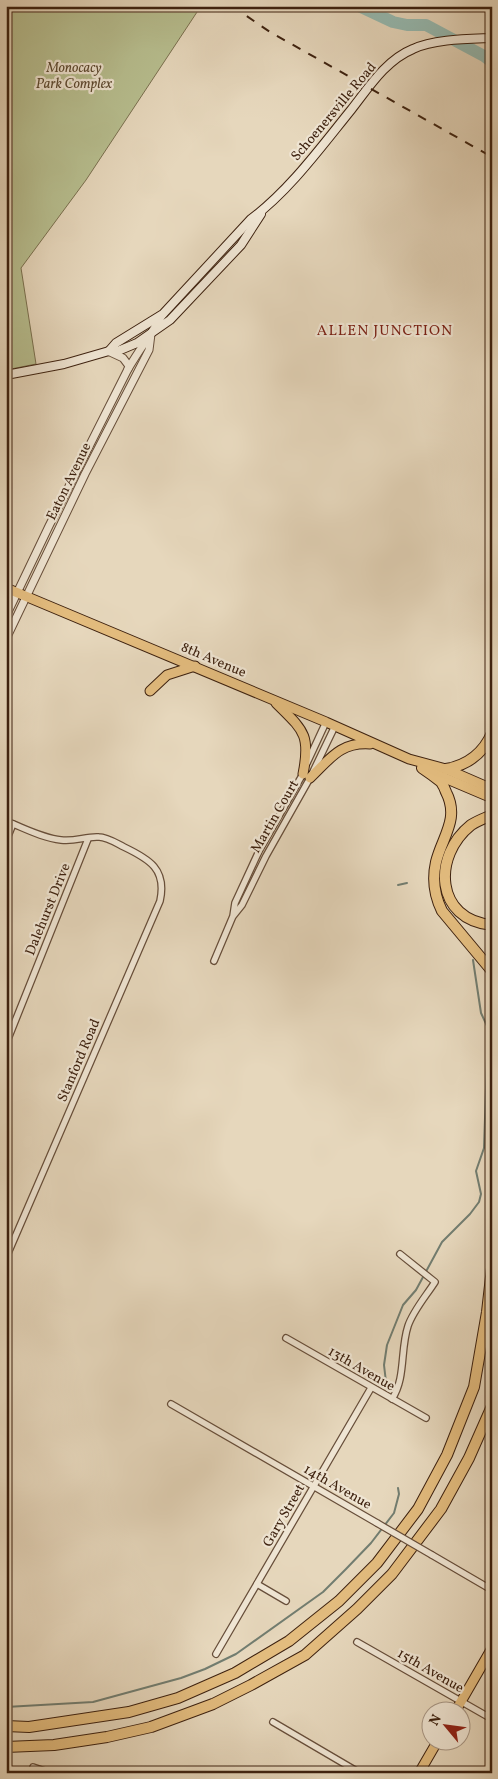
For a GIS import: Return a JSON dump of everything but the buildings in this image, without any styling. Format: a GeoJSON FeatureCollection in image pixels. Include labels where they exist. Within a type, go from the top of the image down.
{"type":"FeatureCollection","features":[{"type":"Feature","properties":{"kind":"highway"},"geometry":{"type":"LineString","coordinates":[[492,733],[484,746],[468,762],[434,771],[451,802],[452,812],[435,871],[434,887],[438,903],[442,911],[492,971]]}},
{"type":"Feature","properties":{"kind":"highway"},"geometry":{"type":"LineString","coordinates":[[492,816],[471,826],[460,836],[448,857],[444,873],[446,890],[456,909],[472,920],[492,925]]}},
{"type":"Feature","properties":{"kind":"highway"},"geometry":{"type":"LineString","coordinates":[[6,1726],[29,1727],[129,1712],[178,1698],[235,1673],[289,1641],[339,1601],[377,1562],[418,1509],[447,1456],[474,1387],[487,1312],[492,1268]]}},
{"type":"Feature","properties":{"kind":"highway"},"geometry":{"type":"LineString","coordinates":[[6,1747],[54,1745],[107,1737],[151,1727],[213,1704],[305,1655],[357,1609],[392,1574],[430,1524],[441,1509],[469,1458],[492,1406]]}},
{"type":"Feature","properties":{"kind":"main road","name":"Schoenersville Road"},"geometry":{"type":"LineString","coordinates":[[109,351],[116,343],[163,314],[308,161],[383,70],[400,55],[424,45],[492,38]]}},
{"type":"Feature","properties":{"kind":"main road","name":"Schoenersville Road"},"geometry":{"type":"LineString","coordinates":[[6,375],[64,364],[118,350],[151,334],[170,320],[241,245],[256,224],[263,210]]}},
{"type":"Feature","properties":{"kind":"main road","name":"8th Avenue"},"geometry":{"type":"LineString","coordinates":[[6,588],[330,724],[492,798]]}},
{"type":"Feature","properties":{"kind":"main road"},"geometry":{"type":"LineString","coordinates":[[150,691],[167,675],[195,666]]}},
{"type":"Feature","properties":{"kind":"main road"},"geometry":{"type":"LineString","coordinates":[[272,699],[298,726],[305,739],[306,776]]}},
{"type":"Feature","properties":{"kind":"main road"},"geometry":{"type":"LineString","coordinates":[[306,776],[347,746],[354,744],[376,744]]}},
{"type":"Feature","properties":{"kind":"main road","name":"8th Avenue"},"geometry":{"type":"LineString","coordinates":[[434,771],[492,789]]}},
{"type":"Feature","properties":{"kind":"main road"},"geometry":{"type":"LineString","coordinates":[[460,1701],[492,1648]]}},
{"type":"Feature","properties":{"kind":"main road"},"geometry":{"type":"LineString","coordinates":[[419,1773],[431,1752]]}},
{"type":"Feature","properties":{"kind":"street","name":"Eaton Avenue"},"geometry":{"type":"LineString","coordinates":[[6,639],[21,594],[128,369],[163,314]]}},
{"type":"Feature","properties":{"kind":"street","name":"Eaton Avenue"},"geometry":{"type":"LineString","coordinates":[[6,616],[21,594],[149,350],[151,334]]}},
{"type":"Feature","properties":{"kind":"street"},"geometry":{"type":"LineString","coordinates":[[109,351],[123,358],[129,366],[128,369]]}},
{"type":"Feature","properties":{"kind":"street","name":"Martin Court"},"geometry":{"type":"LineString","coordinates":[[306,776],[330,724]]}},
{"type":"Feature","properties":{"kind":"street","name":"Martin Court"},"geometry":{"type":"LineString","coordinates":[[214,961],[233,916],[242,905],[330,724]]}},
{"type":"Feature","properties":{"kind":"street"},"geometry":{"type":"LineString","coordinates":[[6,822],[60,840],[71,841],[88,838]]}},
{"type":"Feature","properties":{"kind":"street"},"geometry":{"type":"LineString","coordinates":[[6,841],[13,824]]}},
{"type":"Feature","properties":{"kind":"street","name":"Stanford Road"},"geometry":{"type":"LineString","coordinates":[[6,1258],[160,901],[162,886],[157,870],[148,860],[99,836],[88,838]]}},
{"type":"Feature","properties":{"kind":"street","name":"Dalehurst Drive"},"geometry":{"type":"LineString","coordinates":[[6,1044],[88,838]]}},
{"type":"Feature","properties":{"kind":"street"},"geometry":{"type":"LineString","coordinates":[[392,1399],[398,1391],[401,1380],[408,1324],[435,1282],[400,1254]]}},
{"type":"Feature","properties":{"kind":"street","name":"13th Avenue"},"geometry":{"type":"LineString","coordinates":[[286,1338],[426,1418]]}},
{"type":"Feature","properties":{"kind":"street","name":"Gary Street"},"geometry":{"type":"LineString","coordinates":[[216,1654],[371,1388]]}},
{"type":"Feature","properties":{"kind":"street","name":"14th Avenue"},"geometry":{"type":"LineString","coordinates":[[171,1404],[492,1590]]}},
{"type":"Feature","properties":{"kind":"street"},"geometry":{"type":"LineString","coordinates":[[257,1584],[286,1601]]}},
{"type":"Feature","properties":{"kind":"street","name":"15th Avenue"},"geometry":{"type":"LineString","coordinates":[[357,1642],[492,1719]]}},
{"type":"Feature","properties":{"kind":"street"},"geometry":{"type":"LineString","coordinates":[[273,1722],[360,1773]]}},
{"type":"Feature","properties":{"kind":"street"},"geometry":{"type":"LineString","coordinates":[[33,1767],[50,1773]]}},
{"type":"Feature","properties":{"kind":"green space","name":"Monocacy Park Complex"},"geometry":{"type":"Polygon","coordinates":[[[6,6],[201,6],[86,180],[21,268],[36,364],[6,370],[6,6]]]}},
{"type":"Feature","properties":{"kind":"waterway"},"geometry":{"type":"LineString","coordinates":[[359,6],[393,22],[407,25],[426,25],[492,62]]}},
{"type":"Feature","properties":{"kind":"waterway"},"geometry":{"type":"LineString","coordinates":[[398,885],[407,883]]}},
{"type":"Feature","properties":{"kind":"waterway"},"geometry":{"type":"LineString","coordinates":[[487,916],[492,904]]}},
{"type":"Feature","properties":{"kind":"waterway"},"geometry":{"type":"LineString","coordinates":[[386,1382],[384,1365],[387,1345],[403,1305],[416,1290],[442,1242],[470,1214],[479,1202],[481,1194],[476,1171],[484,1148],[488,1028],[481,1013],[473,960]]}},
{"type":"Feature","properties":{"kind":"waterway"},"geometry":{"type":"LineString","coordinates":[[6,1707],[93,1702],[181,1678],[236,1654],[323,1592],[346,1569],[371,1543],[394,1513],[399,1494],[398,1488]]}},
{"type":"Feature","properties":{"kind":"railway"},"geometry":{"type":"LineString","coordinates":[[232,6],[270,32],[492,157]]}},
{"type":"Feature","properties":{"kind":"district","name":"ALLEN JUNCTION"},"geometry":{"type":"Point","coordinates":[385,330]}}]}
